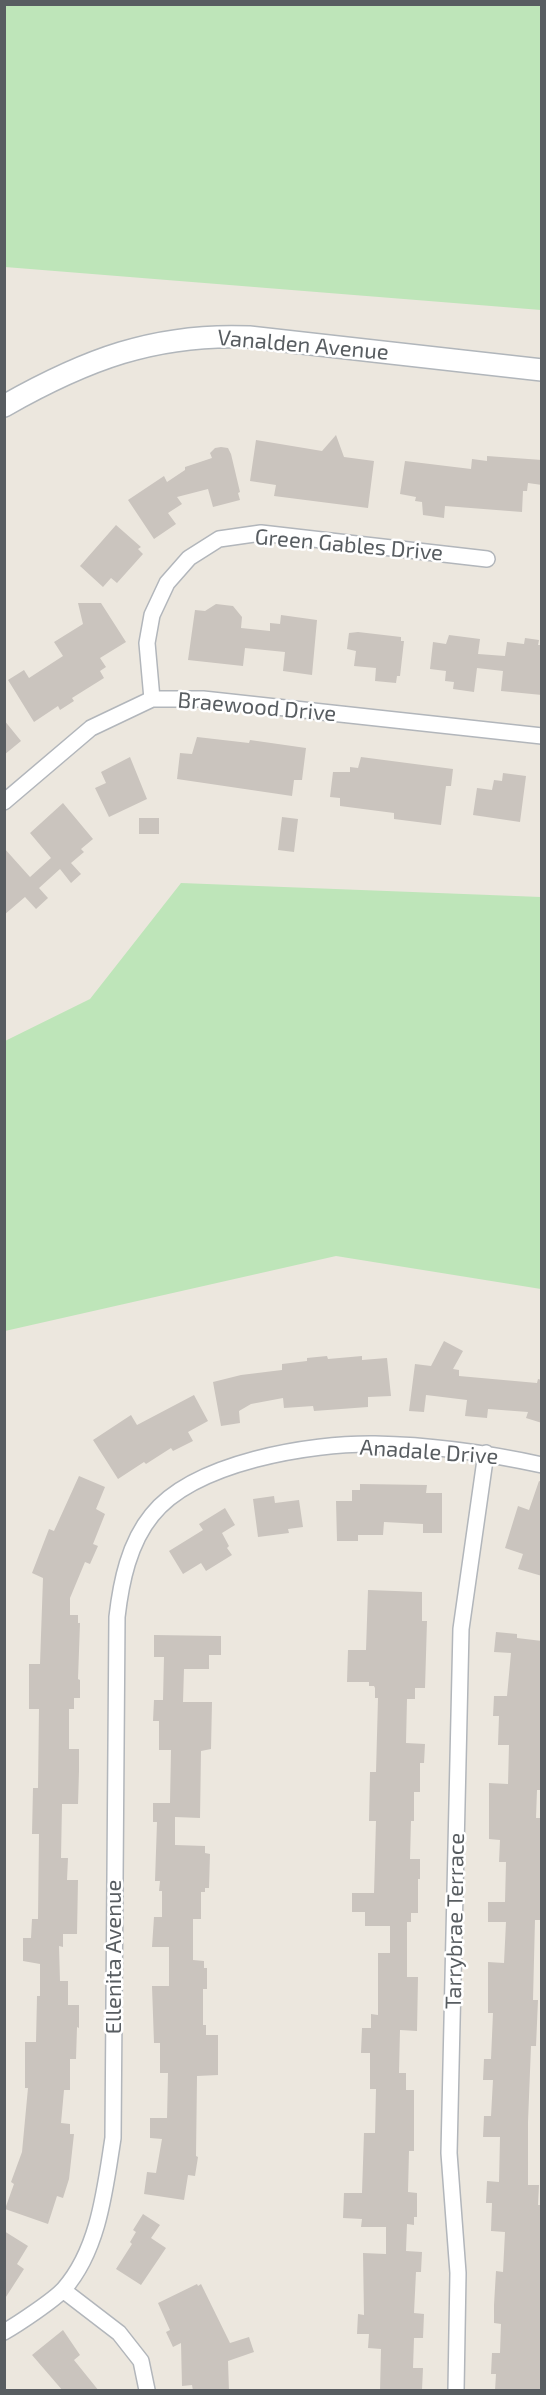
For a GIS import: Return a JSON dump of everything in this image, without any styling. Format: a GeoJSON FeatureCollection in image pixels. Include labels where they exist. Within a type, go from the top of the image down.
{"type":"FeatureCollection","features":[{"type":"Feature","properties":{"kind":"main road","name":"Vanalden Avenue"},"geometry":{"type":"LineString","coordinates":[[4,406],[89,362],[144,345],[213,335],[249,337],[542,370]]}},
{"type":"Feature","properties":{"kind":"street","name":"Green Gables Drive"},"geometry":{"type":"LineString","coordinates":[[152,699],[147,643],[152,615],[167,584],[189,558],[219,539],[261,533],[487,559]]}},
{"type":"Feature","properties":{"kind":"street","name":"Braewood Drive"},"geometry":{"type":"LineString","coordinates":[[4,802],[91,728],[152,699],[203,699],[542,736]]}},
{"type":"Feature","properties":{"kind":"street","name":"Anadale Drive"},"geometry":{"type":"LineString","coordinates":[[135,1545],[152,1514],[187,1484],[234,1464],[301,1450],[374,1444],[486,1453],[542,1465]]}},
{"type":"Feature","properties":{"kind":"street","name":"Tarrybrae Terrace"},"geometry":{"type":"LineString","coordinates":[[456,2391],[458,2273],[449,2153],[461,1629],[486,1453]]}},
{"type":"Feature","properties":{"kind":"street","name":"Ellenita Avenue"},"geometry":{"type":"LineString","coordinates":[[4,2332],[63,2290],[86,2254],[103,2200],[113,2138],[117,1617],[121,1581],[135,1545]]}},
{"type":"Feature","properties":{"kind":"street"},"geometry":{"type":"LineString","coordinates":[[63,2290],[119,2333],[141,2361],[147,2391]]}},
{"type":"Feature","properties":{"kind":"green space"},"geometry":{"type":"Polygon","coordinates":[[[4,5],[541,5],[541,310],[5,267],[4,5]]]}},
{"type":"Feature","properties":{"kind":"green space"},"geometry":{"type":"Polygon","coordinates":[[[181,883],[541,897],[541,1289],[336,1256],[5,1331],[5,1041],[90,999],[181,883]]]}},
{"type":"Feature","properties":{"kind":"building"},"geometry":{"type":"Polygon","coordinates":[[[336,435],[344,457],[374,461],[368,508],[274,496],[276,485],[250,481],[256,440],[322,451],[336,435]]]}},
{"type":"Feature","properties":{"kind":"building"},"geometry":{"type":"Polygon","coordinates":[[[215,448],[228,448],[231,454],[240,500],[213,507],[208,489],[177,497],[182,504],[168,513],[176,524],[154,539],[128,500],[164,476],[167,482],[185,470],[185,467],[212,458],[210,453],[215,448]]]}},
{"type":"Feature","properties":{"kind":"building"},"geometry":{"type":"Polygon","coordinates":[[[487,456],[542,460],[542,485],[528,483],[527,491],[523,491],[522,512],[445,506],[444,518],[423,515],[422,502],[415,501],[416,497],[400,494],[405,461],[471,469],[472,459],[487,461],[487,456]]]}},
{"type":"Feature","properties":{"kind":"building"},"geometry":{"type":"Polygon","coordinates":[[[116,525],[141,547],[138,549],[143,554],[117,583],[111,578],[103,587],[80,566],[116,525]]]}},
{"type":"Feature","properties":{"kind":"building"},"geometry":{"type":"Polygon","coordinates":[[[78,603],[101,603],[126,642],[100,658],[106,667],[100,671],[104,678],[72,698],[74,701],[60,710],[58,706],[34,722],[8,680],[24,670],[29,678],[63,656],[54,642],[83,624],[78,603]]]}},
{"type":"Feature","properties":{"kind":"building"},"geometry":{"type":"Polygon","coordinates":[[[216,604],[233,606],[242,617],[241,628],[270,631],[270,623],[280,624],[281,615],[317,620],[312,675],[283,671],[285,652],[245,648],[243,666],[188,660],[195,610],[205,611],[216,604]]]}},
{"type":"Feature","properties":{"kind":"building"},"geometry":{"type":"Polygon","coordinates":[[[349,633],[401,637],[401,641],[404,641],[400,676],[397,676],[396,683],[375,681],[376,668],[354,666],[356,651],[347,649],[349,633]]]}},
{"type":"Feature","properties":{"kind":"building"},"geometry":{"type":"Polygon","coordinates":[[[449,635],[480,639],[478,654],[505,656],[507,642],[524,644],[525,638],[539,640],[538,645],[542,645],[542,695],[501,691],[503,671],[477,668],[474,692],[453,689],[454,682],[445,681],[446,671],[430,669],[433,642],[446,644],[449,635]]]}},
{"type":"Feature","properties":{"kind":"building"},"geometry":{"type":"Polygon","coordinates":[[[4,720],[21,741],[4,755],[4,720]]]}},
{"type":"Feature","properties":{"kind":"building"},"geometry":{"type":"Polygon","coordinates":[[[197,737],[249,743],[250,740],[306,748],[302,780],[294,780],[292,796],[177,779],[180,753],[192,754],[197,737]]]}},
{"type":"Feature","properties":{"kind":"building"},"geometry":{"type":"Polygon","coordinates":[[[130,757],[147,799],[109,817],[95,788],[106,783],[101,772],[130,757]]]}},
{"type":"Feature","properties":{"kind":"building"},"geometry":{"type":"Polygon","coordinates":[[[361,757],[453,769],[451,786],[446,786],[441,825],[394,819],[394,813],[340,806],[340,798],[330,797],[333,772],[350,772],[350,767],[358,768],[361,757]]]}},
{"type":"Feature","properties":{"kind":"building"},"geometry":{"type":"Polygon","coordinates":[[[503,773],[526,776],[520,822],[473,815],[477,788],[492,790],[494,780],[502,781],[503,773]]]}},
{"type":"Feature","properties":{"kind":"building"},"geometry":{"type":"Polygon","coordinates":[[[63,803],[93,839],[81,849],[84,852],[71,863],[81,874],[71,883],[60,869],[39,888],[48,898],[36,909],[25,897],[4,915],[4,848],[30,877],[51,858],[30,833],[63,803]]]}},
{"type":"Feature","properties":{"kind":"building"},"geometry":{"type":"Polygon","coordinates":[[[282,817],[298,819],[294,852],[278,850],[282,817]]]}},
{"type":"Feature","properties":{"kind":"building"},"geometry":{"type":"Polygon","coordinates":[[[139,818],[159,818],[159,834],[139,834],[139,818]]]}},
{"type":"Feature","properties":{"kind":"building"},"geometry":{"type":"Polygon","coordinates":[[[444,1341],[463,1351],[453,1369],[459,1370],[459,1376],[537,1383],[538,1379],[542,1380],[542,1423],[526,1418],[528,1412],[488,1409],[487,1418],[465,1416],[467,1400],[426,1395],[424,1412],[409,1411],[415,1364],[431,1366],[444,1341]]]}},
{"type":"Feature","properties":{"kind":"building"},"geometry":{"type":"Polygon","coordinates":[[[327,1356],[328,1359],[362,1356],[362,1360],[387,1358],[391,1396],[368,1397],[368,1407],[314,1411],[313,1406],[284,1408],[283,1398],[251,1404],[239,1411],[240,1423],[221,1426],[213,1382],[241,1375],[282,1370],[282,1364],[327,1356]]]}},
{"type":"Feature","properties":{"kind":"building"},"geometry":{"type":"Polygon","coordinates":[[[194,1395],[208,1421],[188,1432],[193,1441],[173,1451],[171,1448],[118,1479],[93,1440],[131,1415],[137,1425],[194,1395]]]}},
{"type":"Feature","properties":{"kind":"building"},"geometry":{"type":"Polygon","coordinates":[[[79,1476],[105,1487],[96,1509],[105,1514],[93,1544],[98,1546],[90,1564],[85,1562],[70,1598],[70,1615],[78,1615],[78,1623],[80,1623],[78,1679],[80,1680],[80,1698],[74,1698],[74,1709],[69,1709],[69,1749],[79,1749],[78,1804],[62,1804],[61,1858],[68,1858],[67,1880],[78,1880],[77,1934],[63,1934],[63,1947],[59,1946],[60,1981],[68,1981],[68,2005],[79,2005],[79,2028],[77,2027],[76,2059],[70,2059],[70,2090],[64,2090],[61,2123],[70,2124],[70,2134],[74,2134],[69,2179],[63,2198],[57,2196],[48,2224],[5,2209],[14,2184],[11,2182],[22,2152],[28,2088],[25,2088],[25,2042],[36,2042],[37,1996],[40,1996],[40,1964],[23,1961],[23,1938],[31,1938],[32,1919],[38,1919],[39,1834],[32,1834],[33,1788],[38,1788],[39,1709],[29,1709],[29,1664],[40,1664],[43,1578],[32,1573],[49,1529],[54,1531],[79,1476]]]}},
{"type":"Feature","properties":{"kind":"building"},"geometry":{"type":"Polygon","coordinates":[[[539,1481],[542,1482],[542,1576],[518,1569],[523,1554],[505,1548],[518,1506],[529,1510],[539,1481]]]}},
{"type":"Feature","properties":{"kind":"building"},"geometry":{"type":"Polygon","coordinates":[[[360,1484],[427,1485],[426,1493],[442,1493],[442,1533],[423,1533],[423,1524],[384,1522],[383,1535],[358,1535],[358,1541],[337,1541],[336,1501],[352,1501],[352,1490],[360,1490],[360,1484]]]}},
{"type":"Feature","properties":{"kind":"building"},"geometry":{"type":"Polygon","coordinates":[[[274,1496],[275,1503],[299,1500],[303,1527],[288,1529],[289,1533],[258,1537],[253,1499],[274,1496]]]}},
{"type":"Feature","properties":{"kind":"building"},"geometry":{"type":"Polygon","coordinates":[[[225,1508],[235,1525],[222,1533],[232,1555],[206,1571],[201,1563],[183,1574],[169,1551],[203,1530],[199,1524],[225,1508]]]}},
{"type":"Feature","properties":{"kind":"building"},"geometry":{"type":"Polygon","coordinates":[[[368,1590],[422,1592],[422,1621],[427,1621],[425,1688],[415,1688],[415,1699],[407,1699],[406,1743],[425,1744],[424,1763],[420,1763],[420,1792],[414,1792],[414,1821],[411,1821],[410,1859],[420,1859],[418,1913],[411,1913],[411,1922],[407,1922],[407,1977],[418,1977],[417,2031],[400,2030],[399,2073],[406,2073],[406,2090],[414,2090],[414,2151],[409,2151],[408,2192],[417,2193],[417,2217],[414,2217],[414,2225],[407,2224],[406,2251],[422,2252],[421,2272],[416,2272],[414,2313],[424,2314],[423,2338],[414,2338],[413,2368],[423,2368],[422,2390],[380,2391],[381,2349],[368,2348],[369,2334],[357,2334],[358,2314],[364,2315],[363,2253],[386,2254],[386,2227],[361,2227],[362,2219],[343,2218],[344,2193],[362,2193],[364,2133],[375,2133],[376,2089],[370,2089],[370,2053],[361,2053],[362,2028],[371,2028],[371,2014],[378,2015],[378,1953],[390,1953],[390,1926],[365,1926],[365,1912],[352,1912],[352,1893],[374,1893],[376,1821],[369,1821],[370,1772],[376,1772],[378,1698],[375,1698],[375,1688],[369,1686],[369,1682],[347,1682],[348,1650],[366,1650],[368,1590]]]}},
{"type":"Feature","properties":{"kind":"building"},"geometry":{"type":"Polygon","coordinates":[[[496,1632],[517,1634],[517,1638],[542,1641],[542,1790],[537,1790],[536,1818],[542,1818],[542,1906],[541,1920],[535,1920],[533,2000],[538,2000],[536,2046],[531,2046],[528,2185],[539,2185],[538,2205],[542,2205],[542,2391],[495,2391],[496,2374],[491,2374],[492,2353],[500,2353],[501,2324],[494,2323],[494,2305],[496,2271],[503,2272],[505,2232],[491,2231],[492,2203],[486,2203],[487,2181],[499,2182],[500,2137],[483,2137],[484,2116],[491,2116],[493,2080],[483,2080],[484,2059],[491,2059],[493,2013],[488,2013],[488,1962],[504,1963],[506,1922],[488,1922],[488,1902],[505,1902],[506,1862],[499,1862],[500,1840],[489,1839],[489,1783],[508,1784],[509,1745],[498,1745],[499,1716],[493,1716],[494,1696],[507,1696],[511,1653],[494,1652],[496,1632]]]}},
{"type":"Feature","properties":{"kind":"building"},"geometry":{"type":"Polygon","coordinates":[[[154,1635],[221,1636],[221,1655],[209,1655],[209,1669],[184,1669],[183,1702],[212,1702],[211,1749],[201,1751],[200,1818],[175,1817],[175,1845],[205,1846],[205,1853],[210,1854],[209,1888],[201,1892],[201,1919],[193,1919],[193,1960],[204,1961],[204,1968],[207,1968],[207,1989],[203,1989],[203,2025],[206,2025],[206,2035],[218,2035],[218,2075],[197,2076],[196,2156],[198,2157],[195,2176],[188,2175],[184,2200],[144,2194],[147,2172],[156,2173],[162,2139],[150,2138],[150,2118],[167,2118],[168,2073],[160,2073],[160,2043],[154,2043],[152,1986],[169,1986],[169,1947],[152,1947],[154,1917],[162,1917],[162,1891],[159,1891],[160,1881],[155,1881],[157,1822],[153,1822],[153,1803],[170,1803],[171,1750],[159,1750],[159,1721],[153,1721],[154,1700],[163,1700],[164,1657],[154,1657],[154,1635]]]}},
{"type":"Feature","properties":{"kind":"building"},"geometry":{"type":"Polygon","coordinates":[[[143,2214],[160,2225],[151,2238],[166,2248],[141,2285],[116,2269],[132,2244],[130,2242],[136,2232],[133,2230],[143,2214]]]}},
{"type":"Feature","properties":{"kind":"building"},"geometry":{"type":"Polygon","coordinates":[[[4,2231],[28,2246],[17,2264],[24,2269],[4,2300],[4,2231]]]}},
{"type":"Feature","properties":{"kind":"building"},"geometry":{"type":"Polygon","coordinates":[[[197,2284],[198,2286],[201,2284],[230,2343],[249,2337],[254,2352],[228,2361],[229,2391],[193,2391],[192,2385],[182,2386],[181,2343],[173,2347],[166,2332],[170,2330],[158,2303],[197,2284]]]}},
{"type":"Feature","properties":{"kind":"building"},"geometry":{"type":"Polygon","coordinates":[[[63,2330],[80,2355],[74,2360],[99,2391],[63,2391],[32,2355],[63,2330]]]}}]}
